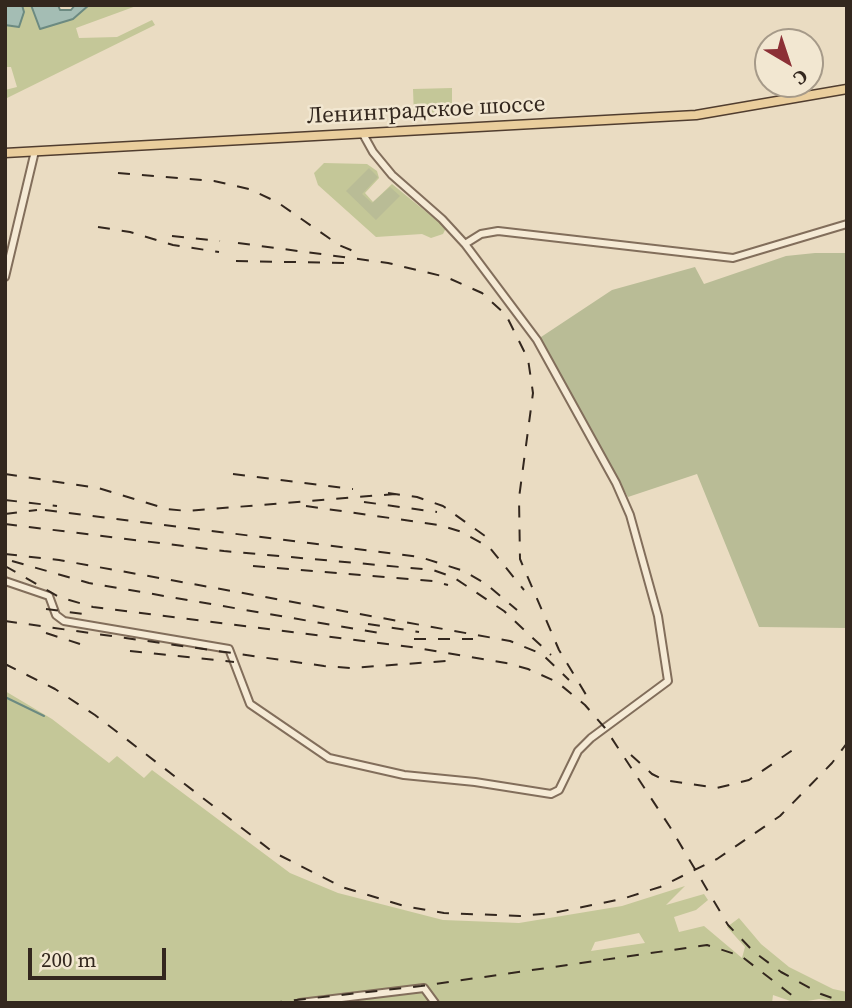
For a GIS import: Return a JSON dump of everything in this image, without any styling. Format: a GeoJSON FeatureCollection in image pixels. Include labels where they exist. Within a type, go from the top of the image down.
{"type":"FeatureCollection","features":[{"type":"Feature","properties":{"kind":"main road","name":"Ленинградское шоссе"},"geometry":{"type":"LineString","coordinates":[[5,153],[696,115],[847,89]]}},
{"type":"Feature","properties":{"kind":"street"},"geometry":{"type":"LineString","coordinates":[[5,581],[49,596],[56,615],[64,621],[229,649],[250,704],[329,758],[350,766],[404,775],[475,782],[551,794],[559,790],[578,751],[591,738],[668,681],[658,616],[630,515],[616,483],[537,340],[465,244],[392,175],[373,152],[363,134]]}},
{"type":"Feature","properties":{"kind":"street"},"geometry":{"type":"LineString","coordinates":[[5,276],[35,151]]}},
{"type":"Feature","properties":{"kind":"street"},"geometry":{"type":"LineString","coordinates":[[465,244],[481,234],[498,231],[733,258],[847,224]]}},
{"type":"Feature","properties":{"kind":"street"},"geometry":{"type":"LineString","coordinates":[[300,1003],[424,988],[435,1003]]}},
{"type":"Feature","properties":{"kind":"green space"},"geometry":{"type":"Polygon","coordinates":[[[22,5],[31,5],[40,29],[89,5],[139,5],[76,28],[79,38],[117,37],[152,20],[155,25],[5,99],[5,90],[17,87],[11,67],[5,67],[5,25],[19,27],[24,12],[22,5]]]}},
{"type":"Feature","properties":{"kind":"green space"},"geometry":{"type":"Polygon","coordinates":[[[452,88],[452,116],[414,117],[413,89],[452,88]]]}},
{"type":"Feature","properties":{"kind":"green space"},"geometry":{"type":"Polygon","coordinates":[[[324,163],[367,164],[377,171],[379,178],[365,193],[373,202],[392,184],[446,228],[443,234],[431,238],[422,234],[376,237],[318,185],[314,173],[324,163]]]}},
{"type":"Feature","properties":{"kind":"green space"},"geometry":{"type":"Polygon","coordinates":[[[369,168],[378,177],[362,194],[372,203],[390,187],[400,196],[376,220],[346,191],[369,168]]]}},
{"type":"Feature","properties":{"kind":"green space"},"geometry":{"type":"Polygon","coordinates":[[[847,253],[847,628],[759,627],[697,474],[628,497],[538,339],[612,290],[695,267],[704,284],[786,256],[847,253]]]}},
{"type":"Feature","properties":{"kind":"green space"},"geometry":{"type":"Polygon","coordinates":[[[5,691],[52,719],[109,763],[117,756],[144,778],[152,770],[290,873],[338,893],[443,920],[519,923],[622,906],[685,886],[666,905],[704,894],[708,900],[696,910],[674,917],[679,932],[704,926],[742,958],[745,947],[727,927],[739,918],[761,944],[789,967],[833,989],[847,992],[847,1003],[819,999],[796,1003],[773,995],[772,1003],[5,1003],[5,691]],[[639,933],[595,942],[591,951],[645,943],[639,933]]]}},
{"type":"Feature","properties":{"kind":"water"},"geometry":{"type":"Polygon","coordinates":[[[5,5],[22,5],[24,12],[19,27],[5,25],[5,5]]]}},
{"type":"Feature","properties":{"kind":"water"},"geometry":{"type":"Polygon","coordinates":[[[31,5],[58,5],[60,10],[71,10],[75,5],[89,5],[73,19],[40,29],[31,5]]]}},
{"type":"Feature","properties":{"kind":"waterway"},"geometry":{"type":"LineString","coordinates":[[5,697],[44,716]]}},
{"type":"Feature","properties":{"kind":"railway"},"geometry":{"type":"LineString","coordinates":[[118,173],[214,181],[249,189],[277,202],[339,245],[358,253]]}},
{"type":"Feature","properties":{"kind":"railway"},"geometry":{"type":"LineString","coordinates":[[98,227],[130,232],[173,245],[219,252]]}},
{"type":"Feature","properties":{"kind":"railway"},"geometry":{"type":"LineString","coordinates":[[172,236],[220,241]]}},
{"type":"Feature","properties":{"kind":"railway"},"geometry":{"type":"LineString","coordinates":[[238,243],[388,263],[446,277],[482,293],[506,315],[528,359],[533,393],[519,498],[520,559],[559,650],[588,698]]}},
{"type":"Feature","properties":{"kind":"railway"},"geometry":{"type":"LineString","coordinates":[[236,261],[344,263]]}},
{"type":"Feature","properties":{"kind":"railway"},"geometry":{"type":"LineString","coordinates":[[5,474],[98,488],[167,509],[187,511],[395,494]]}},
{"type":"Feature","properties":{"kind":"railway"},"geometry":{"type":"LineString","coordinates":[[233,474],[353,489]]}},
{"type":"Feature","properties":{"kind":"railway"},"geometry":{"type":"LineString","coordinates":[[388,493],[417,497],[443,506],[485,536]]}},
{"type":"Feature","properties":{"kind":"railway"},"geometry":{"type":"LineString","coordinates":[[5,500],[57,506]]}},
{"type":"Feature","properties":{"kind":"railway"},"geometry":{"type":"LineString","coordinates":[[364,502],[437,512]]}},
{"type":"Feature","properties":{"kind":"railway"},"geometry":{"type":"LineString","coordinates":[[306,506],[439,525],[462,532],[490,548],[524,590]]}},
{"type":"Feature","properties":{"kind":"railway"},"geometry":{"type":"LineString","coordinates":[[5,514],[37,510]]}},
{"type":"Feature","properties":{"kind":"railway"},"geometry":{"type":"LineString","coordinates":[[45,510],[420,557],[464,571],[486,584],[517,610]]}},
{"type":"Feature","properties":{"kind":"railway"},"geometry":{"type":"LineString","coordinates":[[5,524],[224,551],[433,570],[453,577],[504,611],[551,655]]}},
{"type":"Feature","properties":{"kind":"railway"},"geometry":{"type":"LineString","coordinates":[[5,554],[59,560],[510,641],[542,654],[569,680]]}},
{"type":"Feature","properties":{"kind":"railway"},"geometry":{"type":"LineString","coordinates":[[12,561],[89,583],[379,633]]}},
{"type":"Feature","properties":{"kind":"railway"},"geometry":{"type":"LineString","coordinates":[[5,566],[59,597],[93,607],[411,647],[506,663],[557,682],[585,705],[605,728],[670,827],[728,925],[754,952],[781,972],[821,994],[846,1003]]}},
{"type":"Feature","properties":{"kind":"railway"},"geometry":{"type":"LineString","coordinates":[[253,566],[433,581],[448,585]]}},
{"type":"Feature","properties":{"kind":"railway"},"geometry":{"type":"LineString","coordinates":[[46,609],[91,615]]}},
{"type":"Feature","properties":{"kind":"railway"},"geometry":{"type":"LineString","coordinates":[[5,621],[324,666],[350,668],[447,661]]}},
{"type":"Feature","properties":{"kind":"railway"},"geometry":{"type":"LineString","coordinates":[[368,624],[419,632]]}},
{"type":"Feature","properties":{"kind":"railway"},"geometry":{"type":"LineString","coordinates":[[46,633],[80,644]]}},
{"type":"Feature","properties":{"kind":"railway"},"geometry":{"type":"LineString","coordinates":[[414,639],[473,639]]}},
{"type":"Feature","properties":{"kind":"railway"},"geometry":{"type":"LineString","coordinates":[[130,651],[234,662]]}},
{"type":"Feature","properties":{"kind":"railway"},"geometry":{"type":"LineString","coordinates":[[5,664],[55,689],[95,715],[273,852],[342,887],[404,906],[444,913],[520,916],[553,913],[622,899],[660,887],[717,859],[780,816],[832,763],[847,743]]}},
{"type":"Feature","properties":{"kind":"railway"},"geometry":{"type":"LineString","coordinates":[[631,755],[652,774],[664,780],[717,788],[749,780],[800,745]]}},
{"type":"Feature","properties":{"kind":"railway"},"geometry":{"type":"LineString","coordinates":[[270,1003],[421,986],[707,945],[741,956],[802,1003]]}}]}
